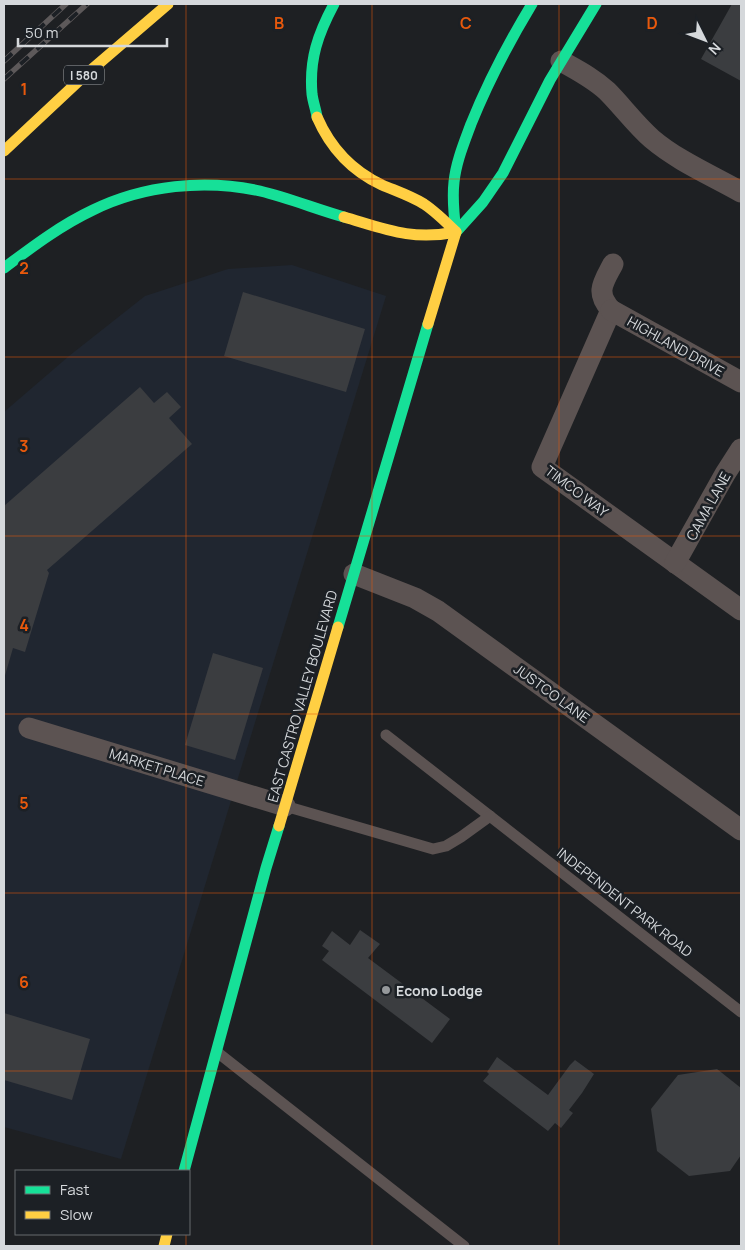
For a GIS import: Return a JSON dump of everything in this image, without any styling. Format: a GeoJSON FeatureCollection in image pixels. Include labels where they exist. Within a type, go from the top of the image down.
{"type":"FeatureCollection","features":[{"type":"Feature","properties":{"kind":"main road","name":"I 580"},"geometry":{"type":"LineString","coordinates":[[4,151],[83,77],[168,4]]}},
{"type":"Feature","properties":{"kind":"main road"},"geometry":{"type":"LineString","coordinates":[[4,268],[66,225],[105,205],[139,193],[176,186],[222,186],[259,192],[396,234],[427,237],[456,232],[445,220],[419,201],[374,180],[349,164],[335,150],[325,135],[312,98],[311,68],[314,48],[320,30],[334,4]]}},
{"type":"Feature","properties":{"kind":"main road","name":"EAST CASTRO VALLEY BOULEVARD"},"geometry":{"type":"LineString","coordinates":[[184,1170],[266,868],[456,232],[453,192],[459,158],[472,121],[490,82],[509,43],[532,4]]}},
{"type":"Feature","properties":{"kind":"main road","name":"EAST CASTRO VALLEY BOULEVARD"},"geometry":{"type":"LineString","coordinates":[[456,232],[473,215],[499,181],[536,106],[596,4]]}},
{"type":"Feature","properties":{"kind":"street"},"geometry":{"type":"LineString","coordinates":[[561,61],[598,83],[642,130],[660,145],[741,192]]}},
{"type":"Feature","properties":{"kind":"street"},"geometry":{"type":"LineString","coordinates":[[612,264],[601,288],[604,299],[612,310]]}},
{"type":"Feature","properties":{"kind":"street","name":"HIGHLAND DRIVE"},"geometry":{"type":"LineString","coordinates":[[612,310],[741,382]]}},
{"type":"Feature","properties":{"kind":"street","name":"TIMCO WAY"},"geometry":{"type":"LineString","coordinates":[[612,310],[542,467],[741,610]]}},
{"type":"Feature","properties":{"kind":"street","name":"CAMA LANE"},"geometry":{"type":"LineString","coordinates":[[675,563],[741,449]]}},
{"type":"Feature","properties":{"kind":"street","name":"JUSTCO LANE"},"geometry":{"type":"LineString","coordinates":[[354,574],[415,598],[438,611],[741,830]]}},
{"type":"Feature","properties":{"kind":"street","name":"MARKET PLACE"},"geometry":{"type":"LineString","coordinates":[[29,728],[285,806]]}},
{"type":"Feature","properties":{"kind":"lane","name":"INDEPENDENT PARK ROAD"},"geometry":{"type":"LineString","coordinates":[[386,734],[741,1012]]}},
{"type":"Feature","properties":{"kind":"lane"},"geometry":{"type":"LineString","coordinates":[[285,806],[433,849],[454,842],[490,816]]}},
{"type":"Feature","properties":{"kind":"lane"},"geometry":{"type":"LineString","coordinates":[[216,1052],[464,1246]]}},
{"type":"Feature","properties":{"kind":"shaded area"},"geometry":{"type":"Polygon","coordinates":[[[292,265],[386,296],[121,1159],[4,1127],[4,412],[69,356],[145,296],[228,269],[292,265]]]}},
{"type":"Feature","properties":{"kind":"building"},"geometry":{"type":"Polygon","coordinates":[[[732,4],[741,4],[741,81],[701,59],[732,4]]]}},
{"type":"Feature","properties":{"kind":"building"},"geometry":{"type":"Polygon","coordinates":[[[243,292],[365,329],[346,392],[224,356],[243,292]]]}},
{"type":"Feature","properties":{"kind":"building"},"geometry":{"type":"Polygon","coordinates":[[[140,387],[154,403],[167,392],[181,407],[169,418],[192,444],[47,570],[49,573],[25,652],[13,648],[4,679],[4,506],[140,387]]]}},
{"type":"Feature","properties":{"kind":"building"},"geometry":{"type":"Polygon","coordinates":[[[213,653],[263,668],[235,760],[185,745],[213,653]]]}},
{"type":"Feature","properties":{"kind":"building","name":"Econo Lodge"},"geometry":{"type":"Polygon","coordinates":[[[360,930],[380,944],[368,958],[450,1019],[432,1043],[322,960],[329,951],[322,946],[332,931],[350,945],[360,930]]]}},
{"type":"Feature","properties":{"kind":"building"},"geometry":{"type":"Polygon","coordinates":[[[4,1013],[90,1039],[72,1100],[4,1080],[4,1013]]]}},
{"type":"Feature","properties":{"kind":"building"},"geometry":{"type":"Polygon","coordinates":[[[497,1057],[548,1095],[575,1060],[594,1074],[569,1110],[573,1113],[561,1128],[555,1123],[548,1131],[483,1081],[489,1074],[487,1072],[497,1057]]]}},
{"type":"Feature","properties":{"kind":"building"},"geometry":{"type":"Polygon","coordinates":[[[717,1069],[741,1088],[741,1155],[730,1171],[689,1176],[657,1151],[651,1109],[678,1075],[717,1069]]]}},
{"type":"Feature","properties":{"kind":"railway"},"geometry":{"type":"LineString","coordinates":[[4,61],[66,4]]}},
{"type":"Feature","properties":{"kind":"railway"},"geometry":{"type":"LineString","coordinates":[[4,79],[87,4]]}},
{"type":"Feature","properties":{"kind":"traffic: fast"},"geometry":{"type":"LineString","coordinates":[[317,117],[311,81],[313,58],[319,36],[334,4]]}},
{"type":"Feature","properties":{"kind":"traffic: fast"},"geometry":{"type":"LineString","coordinates":[[456,232],[453,188],[461,153],[471,124],[492,78],[532,4]]}},
{"type":"Feature","properties":{"kind":"traffic: fast"},"geometry":{"type":"LineString","coordinates":[[456,232],[483,202],[503,173],[550,80],[596,4]]}},
{"type":"Feature","properties":{"kind":"traffic: fast"},"geometry":{"type":"LineString","coordinates":[[4,268],[58,229],[81,216],[113,202],[154,190],[196,185],[239,187],[260,191],[344,217]]}},
{"type":"Feature","properties":{"kind":"traffic: fast"},"geometry":{"type":"LineString","coordinates":[[338,627],[428,324]]}},
{"type":"Feature","properties":{"kind":"traffic: fast"},"geometry":{"type":"LineString","coordinates":[[184,1170],[279,826]]}},
{"type":"Feature","properties":{"kind":"traffic: slow"},"geometry":{"type":"LineString","coordinates":[[4,151],[83,77],[168,4]]}},
{"type":"Feature","properties":{"kind":"traffic: slow"},"geometry":{"type":"LineString","coordinates":[[317,117],[335,148],[361,173],[424,204],[456,232],[426,235],[412,234],[344,217]]}},
{"type":"Feature","properties":{"kind":"traffic: slow"},"geometry":{"type":"LineString","coordinates":[[428,324],[456,232]]}},
{"type":"Feature","properties":{"kind":"traffic: slow"},"geometry":{"type":"LineString","coordinates":[[279,826],[338,627]]}},
{"type":"Feature","properties":{"kind":"traffic: slow"},"geometry":{"type":"LineString","coordinates":[[164,1246],[167,1235]]}},
{"type":"Feature","properties":{"kind":"place","name":"Econo Lodge"},"geometry":{"type":"Point","coordinates":[386,990]}}]}
